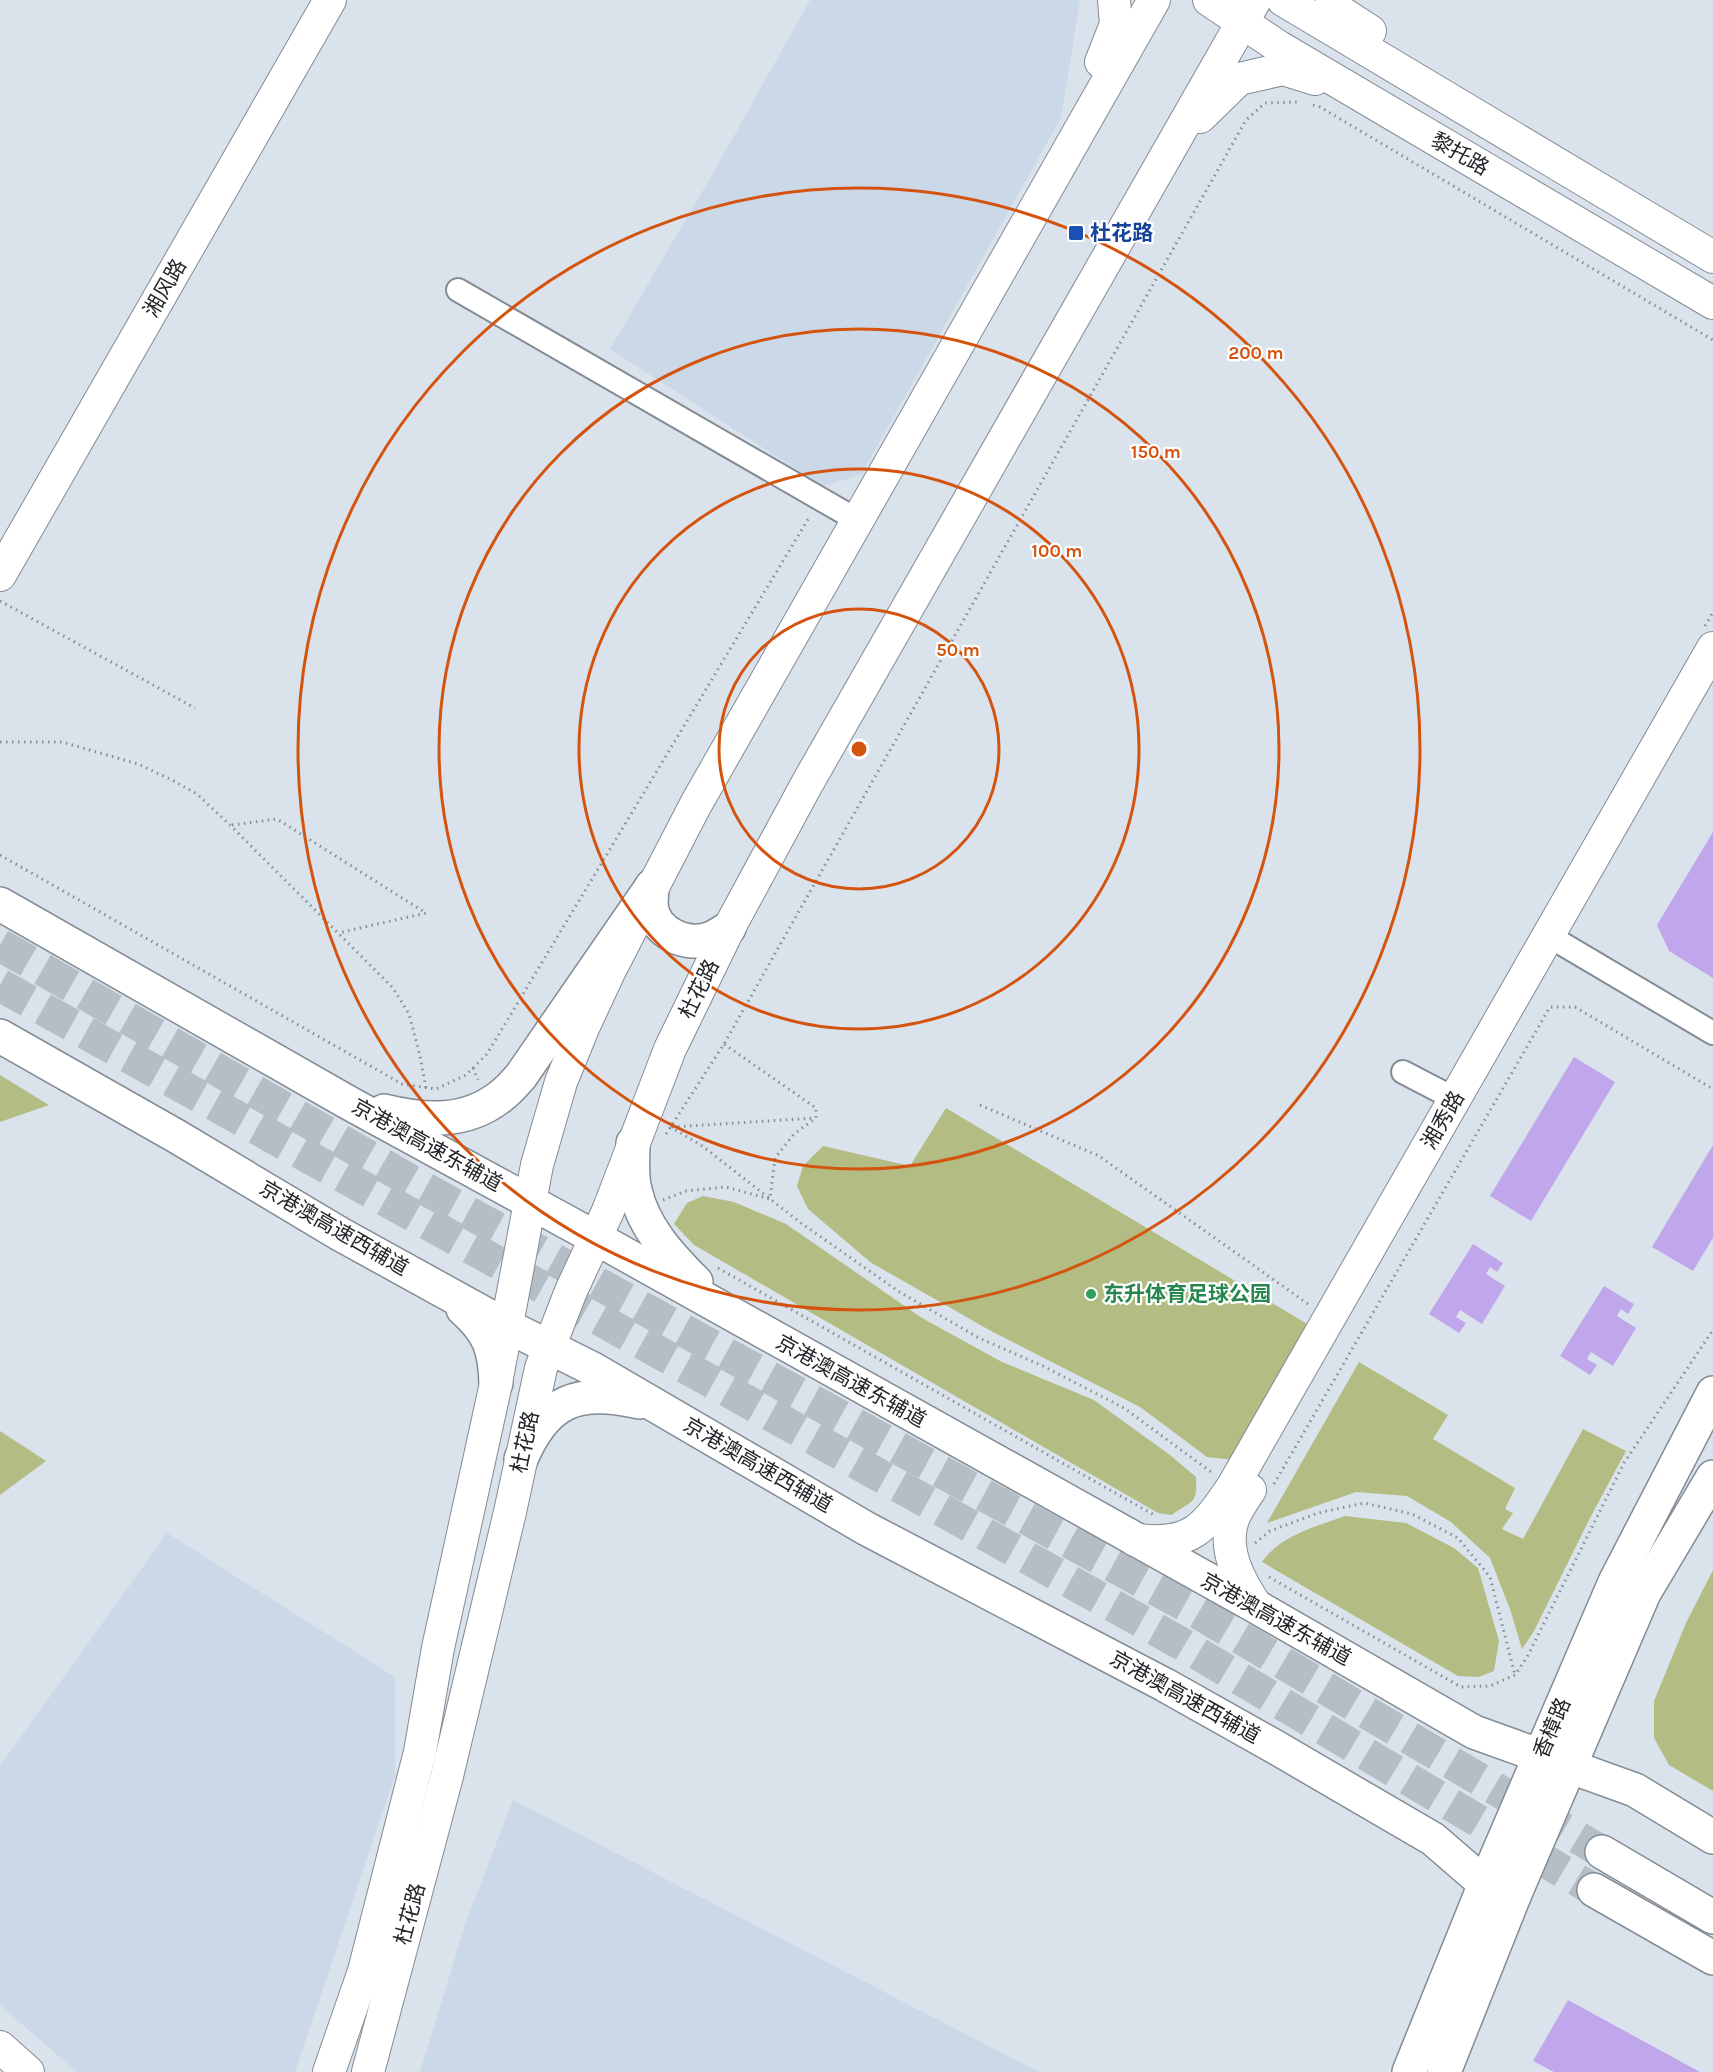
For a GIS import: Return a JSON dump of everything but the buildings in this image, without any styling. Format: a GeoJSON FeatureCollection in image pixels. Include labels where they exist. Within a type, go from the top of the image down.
{"type":"FeatureCollection","features":[{"type":"Feature","properties":{"kind":"main road"},"geometry":{"type":"LineString","coordinates":[[652,886],[651,904],[654,916],[662,929],[672,936],[700,941],[729,928]]}},
{"type":"Feature","properties":{"kind":"main road"},"geometry":{"type":"LineString","coordinates":[[349,1102],[428,1119],[468,1113],[488,1105],[521,1076],[652,886]]}},
{"type":"Feature","properties":{"kind":"main road","name":"京港澳高速东辅道"},"geometry":{"type":"LineString","coordinates":[[0,903],[349,1102],[1257,1607],[1474,1732],[1635,1790],[1713,1837]]}},
{"type":"Feature","properties":{"kind":"main road","name":"京港澳高速西辅道"},"geometry":{"type":"LineString","coordinates":[[0,1036],[176,1136],[340,1234],[661,1409],[867,1529],[1165,1684],[1281,1750],[1433,1839],[1499,1890]]}},
{"type":"Feature","properties":{"kind":"main road"},"geometry":{"type":"LineString","coordinates":[[633,1143],[634,1190],[653,1232],[685,1271],[726,1311]]}},
{"type":"Feature","properties":{"kind":"main road"},"geometry":{"type":"LineString","coordinates":[[428,1282],[465,1311],[485,1332],[492,1345],[496,1383]]}},
{"type":"Feature","properties":{"kind":"main road","name":"香樟路"},"geometry":{"type":"LineString","coordinates":[[1555,1761],[1614,1582],[1713,1393]]}},
{"type":"Feature","properties":{"kind":"main road"},"geometry":{"type":"LineString","coordinates":[[521,1459],[529,1441],[549,1413],[577,1399],[590,1396],[606,1397],[661,1409]]}},
{"type":"Feature","properties":{"kind":"main road","name":"香樟路"},"geometry":{"type":"LineString","coordinates":[[1409,2072],[1499,1890],[1555,1761],[1644,1593],[1713,1477]]}},
{"type":"Feature","properties":{"kind":"main road"},"geometry":{"type":"LineString","coordinates":[[1602,1852],[1713,1917]]}},
{"type":"Feature","properties":{"kind":"main road","name":"香樟路"},"geometry":{"type":"LineString","coordinates":[[1444,2072],[1499,1890]]}},
{"type":"Feature","properties":{"kind":"main road"},"geometry":{"type":"LineString","coordinates":[[1594,1890],[1713,1958]]}},
{"type":"Feature","properties":{"kind":"street","name":"湘风路"},"geometry":{"type":"LineString","coordinates":[[0,536],[305,0]]}},
{"type":"Feature","properties":{"kind":"street","name":"湘风路"},"geometry":{"type":"LineString","coordinates":[[0,575],[330,0]]}},
{"type":"Feature","properties":{"kind":"street"},"geometry":{"type":"LineString","coordinates":[[1046,188],[1057,151],[1099,66],[1116,24],[1114,0]]}},
{"type":"Feature","properties":{"kind":"street","name":"杜花路"},"geometry":{"type":"LineString","coordinates":[[329,2072],[364,1971],[420,1752],[438,1648],[496,1383],[505,1324],[537,1165],[561,1082],[583,1028],[652,886],[738,727],[1154,0]]}},
{"type":"Feature","properties":{"kind":"street","name":"黎托路"},"geometry":{"type":"LineString","coordinates":[[1209,0],[1249,11],[1279,47],[1713,303]]}},
{"type":"Feature","properties":{"kind":"street","name":"黎托路"},"geometry":{"type":"LineString","coordinates":[[1283,0],[1713,257]]}},
{"type":"Feature","properties":{"kind":"street"},"geometry":{"type":"LineString","coordinates":[[1332,0],[1339,11],[1475,103],[1498,127]]}},
{"type":"Feature","properties":{"kind":"street","name":"杜花路"},"geometry":{"type":"LineString","coordinates":[[368,2072],[447,1776],[536,1389],[548,1346],[596,1238],[670,1048],[729,928],[808,782],[1249,11]]}},
{"type":"Feature","properties":{"kind":"street"},"geometry":{"type":"LineString","coordinates":[[1132,216],[1198,118],[1239,79],[1283,69],[1348,88]]}},
{"type":"Feature","properties":{"kind":"street"},"geometry":{"type":"LineString","coordinates":[[458,290],[857,520]]}},
{"type":"Feature","properties":{"kind":"street","name":"湘秀路"},"geometry":{"type":"LineString","coordinates":[[1257,1607],[1244,1588],[1232,1556],[1230,1536],[1233,1518],[1555,939],[1707,640]]}},
{"type":"Feature","properties":{"kind":"street","name":"湘秀路"},"geometry":{"type":"LineString","coordinates":[[1136,1540],[1181,1539],[1211,1519],[1233,1486],[1455,1099],[1713,678]]}},
{"type":"Feature","properties":{"kind":"street"},"geometry":{"type":"LineString","coordinates":[[1555,939],[1713,1033]]}},
{"type":"Feature","properties":{"kind":"street"},"geometry":{"type":"LineString","coordinates":[[1403,1072],[1455,1099]]}},
{"type":"Feature","properties":{"kind":"street"},"geometry":{"type":"LineString","coordinates":[[0,2047],[28,2072]]}},
{"type":"Feature","properties":{"kind":"path"},"geometry":{"type":"LineString","coordinates":[[664,1136],[724,1044],[1246,120],[1265,103],[1299,102],[1320,107],[1713,340]]}},
{"type":"Feature","properties":{"kind":"path"},"geometry":{"type":"LineString","coordinates":[[0,855],[402,1084],[436,1089],[466,1075],[487,1054],[820,499]]}},
{"type":"Feature","properties":{"kind":"path"},"geometry":{"type":"LineString","coordinates":[[0,601],[195,708]]}},
{"type":"Feature","properties":{"kind":"path"},"geometry":{"type":"LineString","coordinates":[[1707,640],[1713,612]]}},
{"type":"Feature","properties":{"kind":"path"},"geometry":{"type":"LineString","coordinates":[[0,742],[62,742],[138,764],[197,794],[231,825],[393,988],[409,1014],[426,1088]]}},
{"type":"Feature","properties":{"kind":"path"},"geometry":{"type":"LineString","coordinates":[[231,825],[277,819],[426,913],[338,933]]}},
{"type":"Feature","properties":{"kind":"path"},"geometry":{"type":"LineString","coordinates":[[1274,1484],[1550,1007],[1575,1008],[1713,1089]]}},
{"type":"Feature","properties":{"kind":"path"},"geometry":{"type":"LineString","coordinates":[[724,1044],[816,1108],[816,1118]]}},
{"type":"Feature","properties":{"kind":"path"},"geometry":{"type":"LineString","coordinates":[[980,1105],[1100,1156],[1329,1318]]}},
{"type":"Feature","properties":{"kind":"path"},"geometry":{"type":"LineString","coordinates":[[670,1127],[816,1118]]}},
{"type":"Feature","properties":{"kind":"path"},"geometry":{"type":"LineString","coordinates":[[770,1199],[775,1158],[794,1134],[816,1118]]}},
{"type":"Feature","properties":{"kind":"path"},"geometry":{"type":"LineString","coordinates":[[670,1127],[701,1145],[770,1199],[898,1291],[979,1338],[1043,1366],[1124,1408],[1217,1477],[1233,1486]]}},
{"type":"Feature","properties":{"kind":"path"},"geometry":{"type":"LineString","coordinates":[[660,1200],[687,1191],[726,1187],[770,1199]]}},
{"type":"Feature","properties":{"kind":"path"},"geometry":{"type":"LineString","coordinates":[[713,1265],[1160,1517]]}},
{"type":"Feature","properties":{"kind":"path"},"geometry":{"type":"LineString","coordinates":[[1269,1577],[1461,1687],[1490,1686],[1515,1675],[1527,1657],[1624,1463],[1713,1330]]}},
{"type":"Feature","properties":{"kind":"path"},"geometry":{"type":"LineString","coordinates":[[1249,1548],[1270,1531],[1318,1513],[1364,1503],[1412,1514],[1458,1538],[1490,1577],[1515,1675]]}},
{"type":"Feature","properties":{"kind":"shaded area"},"geometry":{"type":"Polygon","coordinates":[[[810,0],[1080,0],[1061,118],[861,475],[822,486],[610,349],[716,168],[810,0]]]}},
{"type":"Feature","properties":{"kind":"shaded area"},"geometry":{"type":"Polygon","coordinates":[[[167,1533],[395,1677],[395,1775],[295,2072],[77,2072],[0,2005],[0,1766],[167,1533]]]}},
{"type":"Feature","properties":{"kind":"shaded area"},"geometry":{"type":"Polygon","coordinates":[[[513,1800],[1039,2072],[420,2072],[466,1922],[513,1800]]]}},
{"type":"Feature","properties":{"kind":"green space"},"geometry":{"type":"Polygon","coordinates":[[[0,1075],[49,1105],[0,1122],[0,1075]]]}},
{"type":"Feature","properties":{"kind":"green space","name":"东升体育足球公园"},"geometry":{"type":"Polygon","coordinates":[[[946,1108],[1309,1325],[1234,1460],[1207,1457],[1140,1407],[991,1331],[870,1262],[808,1209],[797,1186],[803,1166],[823,1146],[910,1166],[946,1108]]]}},
{"type":"Feature","properties":{"kind":"green space"},"geometry":{"type":"Polygon","coordinates":[[[703,1196],[734,1202],[786,1224],[922,1318],[1002,1362],[1094,1400],[1170,1455],[1196,1477],[1194,1498],[1172,1515],[1158,1513],[694,1245],[674,1224],[687,1203],[703,1196]]]}},
{"type":"Feature","properties":{"kind":"green space"},"geometry":{"type":"Polygon","coordinates":[[[1359,1362],[1448,1415],[1433,1439],[1515,1488],[1505,1509],[1513,1513],[1502,1529],[1523,1539],[1583,1429],[1626,1451],[1534,1631],[1522,1649],[1510,1609],[1490,1558],[1451,1522],[1407,1496],[1356,1492],[1267,1523],[1359,1362]]]}},
{"type":"Feature","properties":{"kind":"green space"},"geometry":{"type":"Polygon","coordinates":[[[0,1431],[46,1461],[0,1495],[0,1431]]]}},
{"type":"Feature","properties":{"kind":"green space"},"geometry":{"type":"Polygon","coordinates":[[[1345,1516],[1406,1523],[1454,1548],[1478,1568],[1499,1641],[1494,1671],[1479,1677],[1458,1676],[1262,1562],[1289,1538],[1345,1516]]]}},
{"type":"Feature","properties":{"kind":"green space"},"geometry":{"type":"Polygon","coordinates":[[[1713,1570],[1713,1791],[1669,1765],[1654,1738],[1654,1701],[1686,1623],[1713,1570]]]}},
{"type":"Feature","properties":{"kind":"tunnel"},"geometry":{"type":"LineString","coordinates":[[0,945],[418,1185],[1192,1609],[1602,1852]]}},
{"type":"Feature","properties":{"kind":"tunnel"},"geometry":{"type":"LineString","coordinates":[[0,985],[1182,1644],[1594,1890]]}},
{"type":"Feature","properties":{"kind":"place","name":"杜花路"},"geometry":{"type":"Point","coordinates":[1076,233]}},
{"type":"Feature","properties":{"kind":"place","name":"东升体育足球公园"},"geometry":{"type":"Point","coordinates":[1091,1294]}}]}
